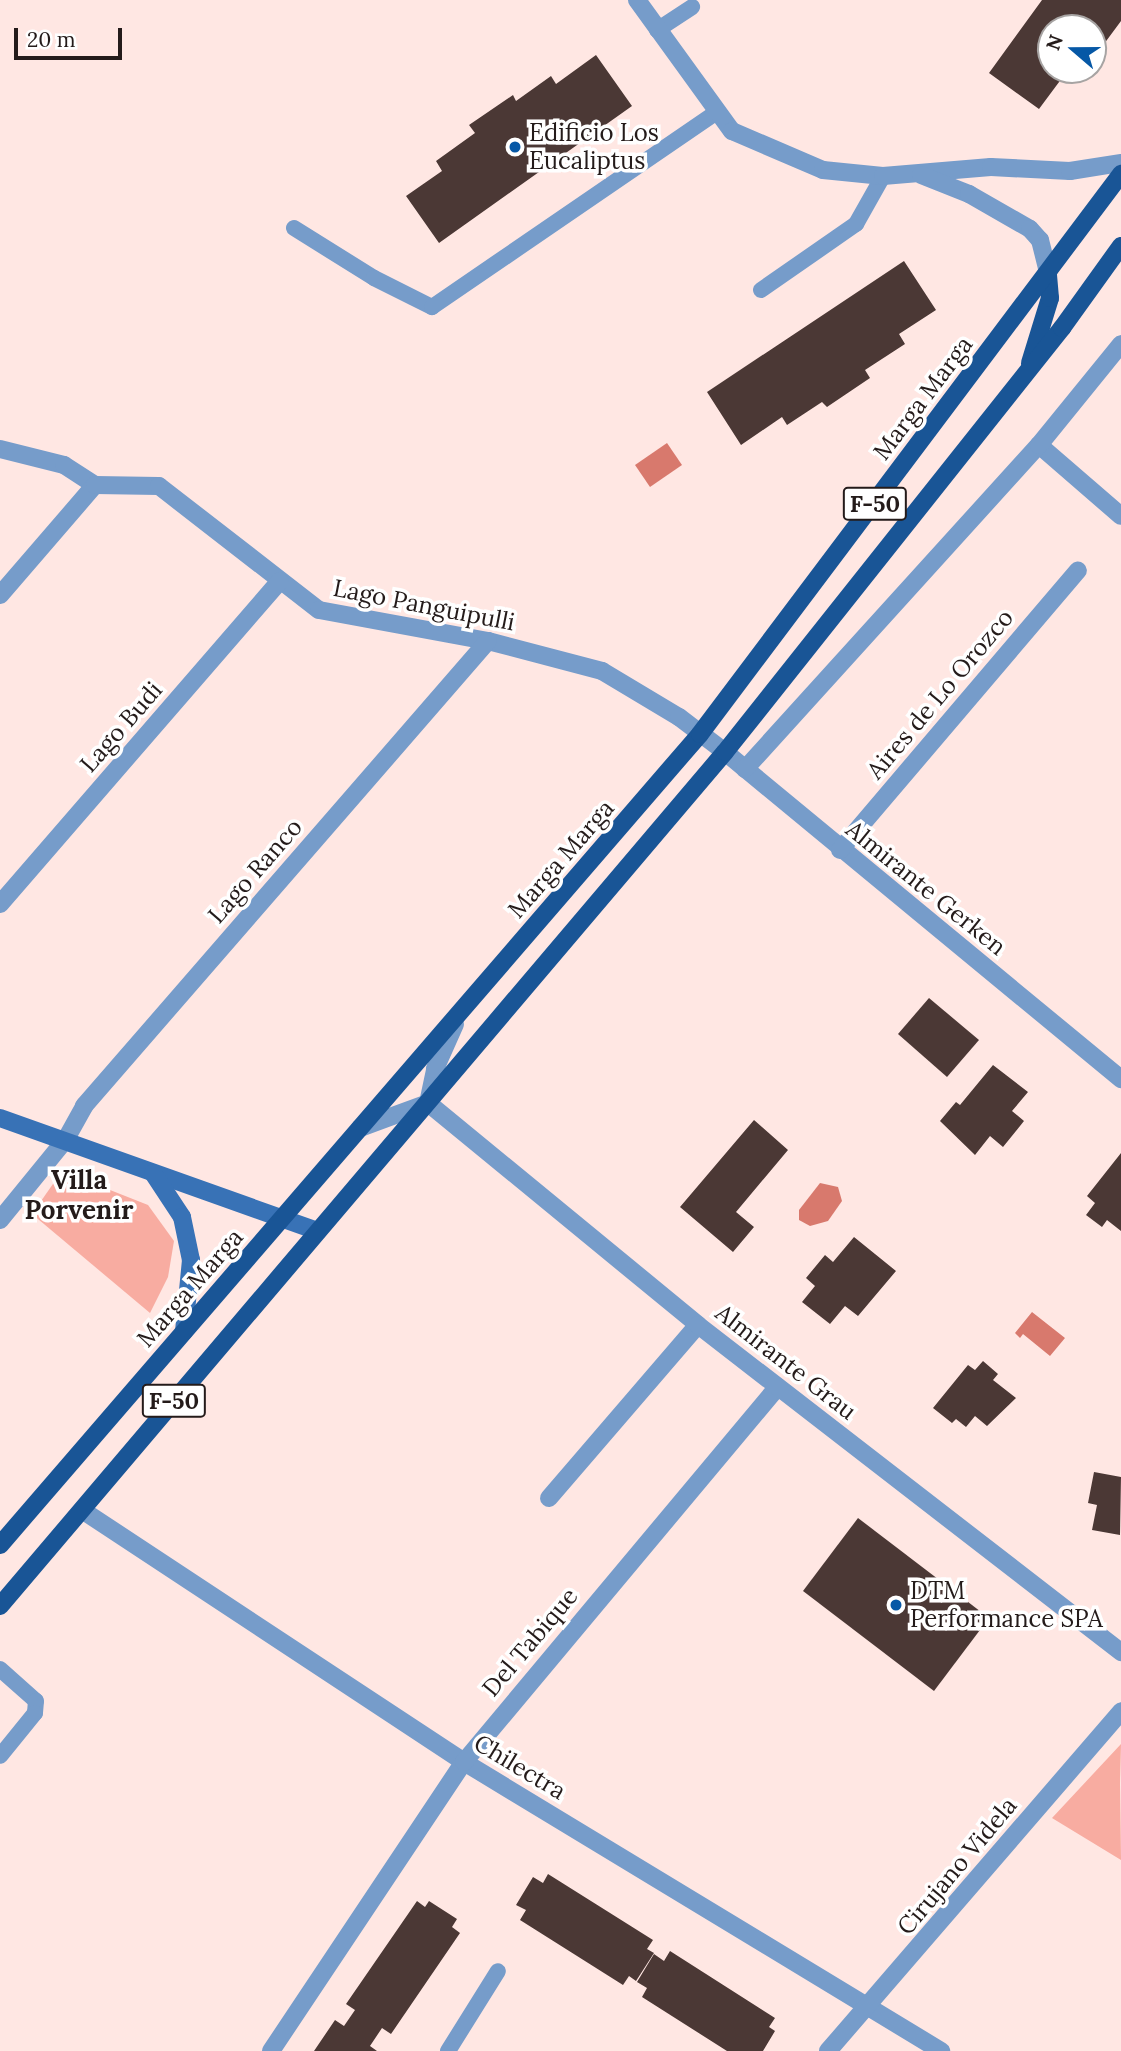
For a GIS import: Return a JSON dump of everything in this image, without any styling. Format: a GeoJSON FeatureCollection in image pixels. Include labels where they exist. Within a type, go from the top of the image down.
{"type":"FeatureCollection","features":[{"type":"Feature","properties":{"kind":"main road","name":"Marga Marga"},"geometry":{"type":"LineString","coordinates":[[0,1545],[700,734],[1121,174]]}},
{"type":"Feature","properties":{"kind":"main road","name":"F-50"},"geometry":{"type":"LineString","coordinates":[[0,1606],[725,752],[1027,373],[1121,246]]}},
{"type":"Feature","properties":{"kind":"main road"},"geometry":{"type":"LineString","coordinates":[[1027,373],[1050,298],[1048,273]]}},
{"type":"Feature","properties":{"kind":"main road"},"geometry":{"type":"LineString","coordinates":[[0,1118],[66,1139],[153,1173],[318,1231]]}},
{"type":"Feature","properties":{"kind":"main road"},"geometry":{"type":"LineString","coordinates":[[153,1173],[182,1217],[191,1260],[184,1332]]}},
{"type":"Feature","properties":{"kind":"street"},"geometry":{"type":"LineString","coordinates":[[637,0],[732,131],[766,149],[823,170],[883,176],[991,167],[1070,171],[1121,163]]}},
{"type":"Feature","properties":{"kind":"street"},"geometry":{"type":"LineString","coordinates":[[918,173],[969,194],[1030,229],[1040,240],[1048,273]]}},
{"type":"Feature","properties":{"kind":"street"},"geometry":{"type":"LineString","coordinates":[[745,769],[1039,444],[1121,344]]}},
{"type":"Feature","properties":{"kind":"street"},"geometry":{"type":"LineString","coordinates":[[1039,444],[1121,516]]}},
{"type":"Feature","properties":{"kind":"street"},"geometry":{"type":"LineString","coordinates":[[0,449],[64,465],[95,485],[0,595]]}},
{"type":"Feature","properties":{"kind":"street","name":"Lago Panguipulli"},"geometry":{"type":"LineString","coordinates":[[95,485],[159,486],[319,610],[488,641],[602,671],[700,734]]}},
{"type":"Feature","properties":{"kind":"street","name":"Aires de Lo Orozco"},"geometry":{"type":"LineString","coordinates":[[840,850],[1078,570]]}},
{"type":"Feature","properties":{"kind":"street","name":"Lago Budi"},"geometry":{"type":"LineString","coordinates":[[0,904],[279,581]]}},
{"type":"Feature","properties":{"kind":"street","name":"Lago Ranco"},"geometry":{"type":"LineString","coordinates":[[0,1220],[66,1139],[84,1106],[488,641]]}},
{"type":"Feature","properties":{"kind":"street","name":"Almirante Gerken"},"geometry":{"type":"LineString","coordinates":[[700,734],[1121,1079]]}},
{"type":"Feature","properties":{"kind":"street"},"geometry":{"type":"LineString","coordinates":[[360,1128],[428,1103],[435,1069],[462,1012]]}},
{"type":"Feature","properties":{"kind":"street","name":"Almirante Grau"},"geometry":{"type":"LineString","coordinates":[[428,1103],[698,1325],[1121,1652]]}},
{"type":"Feature","properties":{"kind":"street"},"geometry":{"type":"LineString","coordinates":[[549,1498],[698,1325]]}},
{"type":"Feature","properties":{"kind":"street","name":"Del Tabique"},"geometry":{"type":"LineString","coordinates":[[271,2051],[464,1762],[778,1387]]}},
{"type":"Feature","properties":{"kind":"street","name":"Chilectra"},"geometry":{"type":"LineString","coordinates":[[82,1510],[464,1762],[942,2051]]}},
{"type":"Feature","properties":{"kind":"street","name":"Cirujano Videla"},"geometry":{"type":"LineString","coordinates":[[828,2051],[871,2006],[1121,1711]]}},
{"type":"Feature","properties":{"kind":"lane"},"geometry":{"type":"LineString","coordinates":[[657,30],[692,7]]}},
{"type":"Feature","properties":{"kind":"lane"},"geometry":{"type":"LineString","coordinates":[[294,228],[373,278],[432,307],[717,112]]}},
{"type":"Feature","properties":{"kind":"lane"},"geometry":{"type":"LineString","coordinates":[[761,290],[856,224],[883,176]]}},
{"type":"Feature","properties":{"kind":"lane"},"geometry":{"type":"LineString","coordinates":[[0,1669],[37,1701],[35,1713],[0,1756]]}},
{"type":"Feature","properties":{"kind":"lane"},"geometry":{"type":"LineString","coordinates":[[448,2051],[498,1971]]}},
{"type":"Feature","properties":{"kind":"shaded area"},"geometry":{"type":"Polygon","coordinates":[[[667,443],[682,465],[650,487],[635,465],[667,443]]]}},
{"type":"Feature","properties":{"kind":"shaded area"},"geometry":{"type":"Polygon","coordinates":[[[62,1171],[148,1205],[174,1241],[168,1277],[150,1313],[32,1214],[62,1171]]]}},
{"type":"Feature","properties":{"kind":"shaded area"},"geometry":{"type":"Polygon","coordinates":[[[820,1183],[838,1187],[842,1201],[828,1221],[810,1226],[799,1220],[799,1210],[820,1183]]]}},
{"type":"Feature","properties":{"kind":"shaded area"},"geometry":{"type":"Polygon","coordinates":[[[1032,1312],[1065,1338],[1050,1356],[1023,1334],[1020,1338],[1015,1333],[1032,1312]]]}},
{"type":"Feature","properties":{"kind":"shaded area"},"geometry":{"type":"Polygon","coordinates":[[[1121,1744],[1120,1783],[1121,1860],[1052,1818],[1121,1744]]]}},
{"type":"Feature","properties":{"kind":"building"},"geometry":{"type":"Polygon","coordinates":[[[1042,0],[1121,0],[1121,21],[1107,40],[1107,14],[1037,14],[1037,84],[1058,84],[1039,109],[989,73],[1042,0]]]}},
{"type":"Feature","properties":{"kind":"building","name":"Edificio Los Eucaliptus"},"geometry":{"type":"Polygon","coordinates":[[[596,55],[632,106],[439,243],[406,196],[442,171],[436,161],[475,133],[469,125],[513,95],[516,101],[551,76],[556,84],[596,55]]]}},
{"type":"Feature","properties":{"kind":"building"},"geometry":{"type":"Polygon","coordinates":[[[904,261],[936,310],[899,334],[905,344],[865,370],[870,378],[827,407],[822,402],[787,425],[782,417],[741,445],[707,392],[904,261]]]}},
{"type":"Feature","properties":{"kind":"building"},"geometry":{"type":"Polygon","coordinates":[[[929,998],[979,1040],[947,1077],[898,1034],[929,998]]]}},
{"type":"Feature","properties":{"kind":"building"},"geometry":{"type":"Polygon","coordinates":[[[993,1065],[1028,1092],[1012,1111],[1024,1121],[1003,1147],[990,1136],[975,1155],[940,1121],[956,1102],[960,1105],[993,1065]]]}},
{"type":"Feature","properties":{"kind":"building"},"geometry":{"type":"Polygon","coordinates":[[[754,1120],[788,1150],[736,1212],[754,1227],[733,1252],[680,1207],[754,1120]]]}},
{"type":"Feature","properties":{"kind":"building"},"geometry":{"type":"Polygon","coordinates":[[[1121,1153],[1121,1231],[1107,1220],[1102,1227],[1086,1215],[1095,1203],[1087,1196],[1121,1153]]]}},
{"type":"Feature","properties":{"kind":"building"},"geometry":{"type":"Polygon","coordinates":[[[854,1237],[896,1271],[858,1316],[845,1306],[830,1324],[802,1302],[815,1286],[806,1278],[825,1255],[833,1262],[854,1237]]]}},
{"type":"Feature","properties":{"kind":"building"},"geometry":{"type":"Polygon","coordinates":[[[983,1361],[998,1374],[993,1380],[1016,1398],[987,1426],[975,1416],[966,1427],[956,1419],[952,1423],[933,1408],[968,1365],[975,1370],[983,1361]]]}},
{"type":"Feature","properties":{"kind":"building"},"geometry":{"type":"Polygon","coordinates":[[[1094,1472],[1121,1477],[1120,1535],[1092,1530],[1097,1505],[1088,1503],[1094,1472]]]}},
{"type":"Feature","properties":{"kind":"building","name":"DTM Performance SPA"},"geometry":{"type":"Polygon","coordinates":[[[858,1518],[989,1618],[934,1691],[803,1591],[858,1518]]]}},
{"type":"Feature","properties":{"kind":"building"},"geometry":{"type":"Polygon","coordinates":[[[548,1874],[653,1940],[647,1949],[654,1953],[636,1981],[629,1976],[623,1985],[520,1920],[526,1910],[516,1905],[533,1877],[543,1883],[548,1874]]]}},
{"type":"Feature","properties":{"kind":"building"},"geometry":{"type":"Polygon","coordinates":[[[417,1901],[425,1907],[429,1901],[457,1919],[452,1927],[460,1933],[391,2034],[382,2028],[370,2046],[377,2051],[314,2051],[335,2020],[344,2026],[355,2010],[346,2004],[417,1901]]]}},
{"type":"Feature","properties":{"kind":"building"},"geometry":{"type":"Polygon","coordinates":[[[670,1951],[775,2018],[769,2027],[775,2031],[763,2051],[727,2051],[642,1997],[647,1988],[637,1982],[654,1954],[664,1961],[670,1951]]]}},
{"type":"Feature","properties":{"kind":"place","name":"Edificio Los Eucaliptus"},"geometry":{"type":"Point","coordinates":[515,147]}},
{"type":"Feature","properties":{"kind":"place","name":"DTM Performance SPA"},"geometry":{"type":"Point","coordinates":[896,1605]}},
{"type":"Feature","properties":{"kind":"district","name":"Villa Porvenir"},"geometry":{"type":"Point","coordinates":[79,1195]}}]}
